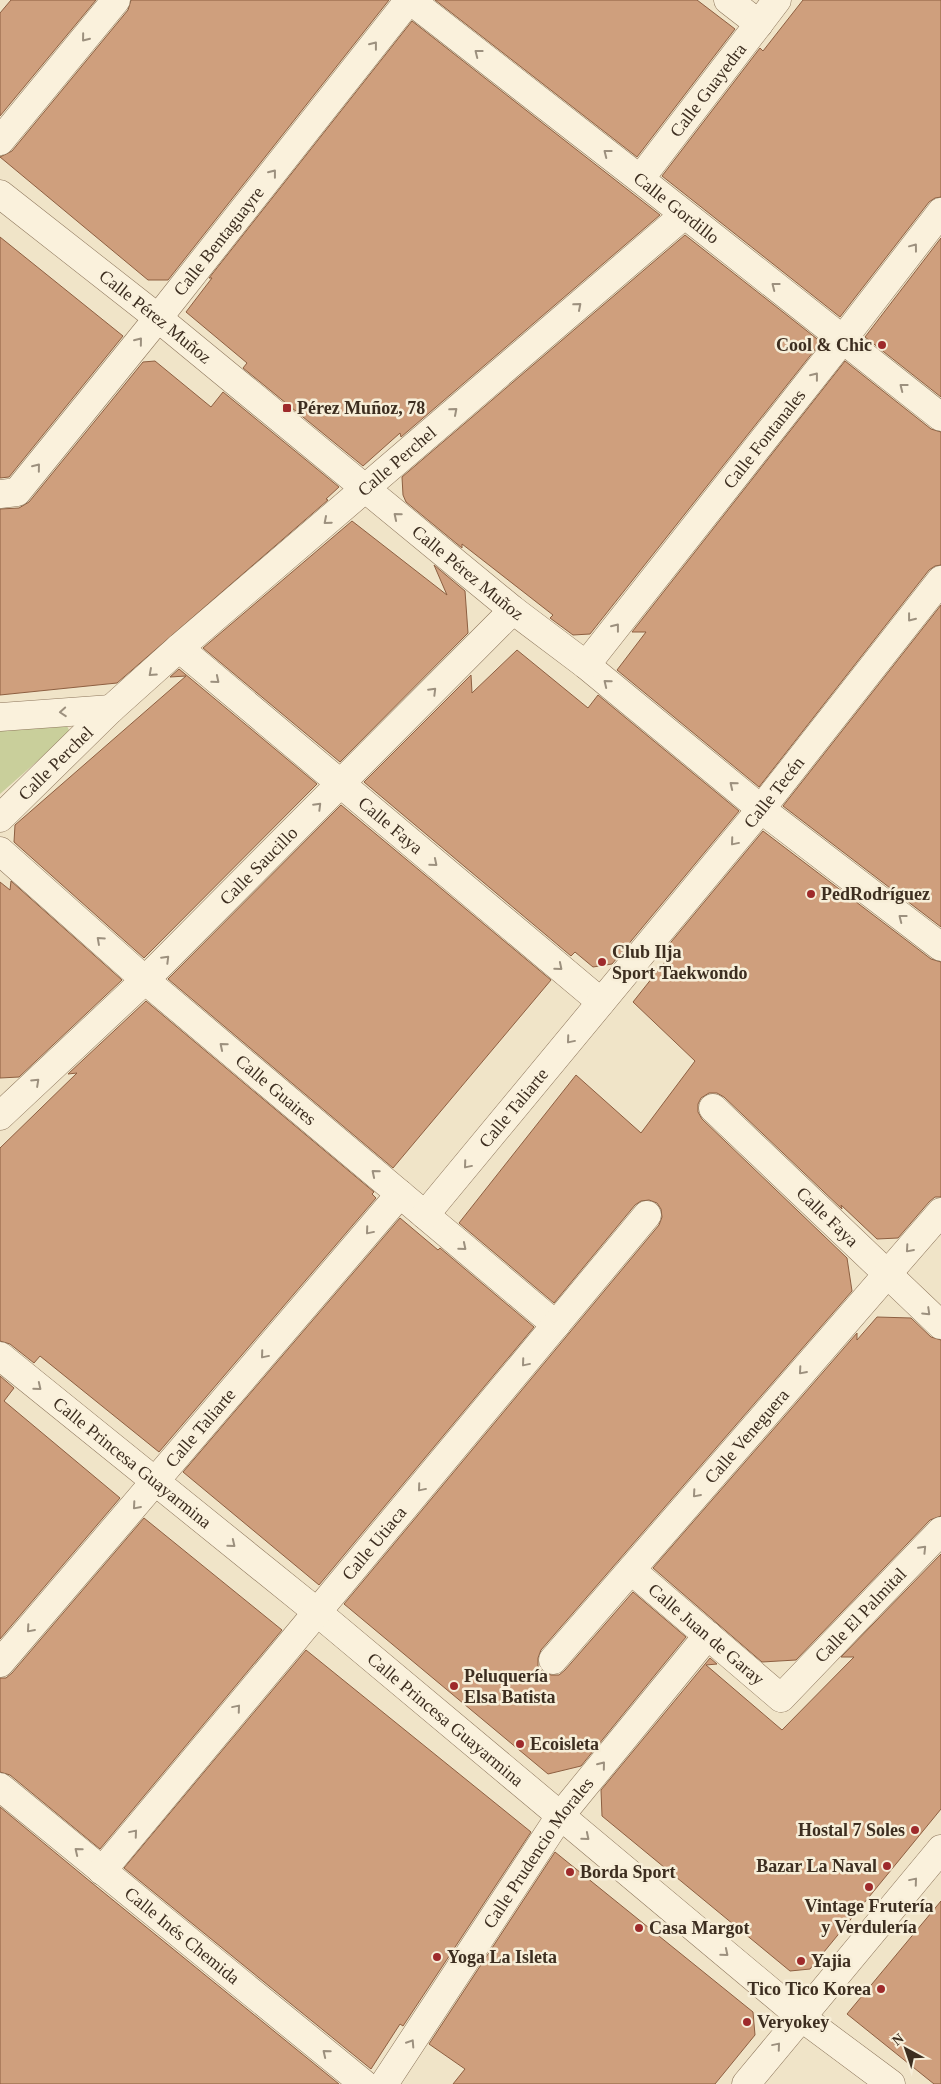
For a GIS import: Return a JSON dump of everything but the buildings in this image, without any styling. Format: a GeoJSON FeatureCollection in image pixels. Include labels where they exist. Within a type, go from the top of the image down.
{"type":"FeatureCollection","features":[{"type":"Feature","properties":{"kind":"street"},"geometry":{"type":"LineString","coordinates":[[0,141],[116,0]]}},
{"type":"Feature","properties":{"kind":"street","name":"Calle Gordillo"},"geometry":{"type":"LineString","coordinates":[[410,0],[941,417]]}},
{"type":"Feature","properties":{"kind":"street","name":"Calle Bentaguayre"},"geometry":{"type":"LineString","coordinates":[[0,494],[17,492],[158,318],[410,0]]}},
{"type":"Feature","properties":{"kind":"street"},"geometry":{"type":"LineString","coordinates":[[728,0],[759,24]]}},
{"type":"Feature","properties":{"kind":"street","name":"Calle Guayedra"},"geometry":{"type":"LineString","coordinates":[[640,179],[777,0]]}},
{"type":"Feature","properties":{"kind":"street","name":"Calle Pérez Muñoz"},"geometry":{"type":"LineString","coordinates":[[0,194],[158,318],[364,489],[514,610],[586,665],[761,808],[941,947]]}},
{"type":"Feature","properties":{"kind":"street","name":"Calle Fontanales"},"geometry":{"type":"LineString","coordinates":[[586,665],[843,340],[941,212]]}},
{"type":"Feature","properties":{"kind":"street","name":"Calle Perchel"},"geometry":{"type":"LineString","coordinates":[[0,818],[111,709],[179,648],[684,215]]}},
{"type":"Feature","properties":{"kind":"street","name":"Calle Tecén"},"geometry":{"type":"LineString","coordinates":[[601,1002],[761,808],[941,580]]}},
{"type":"Feature","properties":{"kind":"street","name":"Calle Saucillo"},"geometry":{"type":"LineString","coordinates":[[2,1111],[145,980],[514,610]]}},
{"type":"Feature","properties":{"kind":"street","name":"Calle Faya"},"geometry":{"type":"LineString","coordinates":[[179,648],[601,1002]]}},
{"type":"Feature","properties":{"kind":"street","name":"Calle Perchel"},"geometry":{"type":"LineString","coordinates":[[0,717],[111,709]]}},
{"type":"Feature","properties":{"kind":"street","name":"Calle Guaires"},"geometry":{"type":"LineString","coordinates":[[0,851],[145,980],[556,1325]]}},
{"type":"Feature","properties":{"kind":"street","name":"Calle Taliarte"},"geometry":{"type":"LineString","coordinates":[[426,1215],[601,1002]]}},
{"type":"Feature","properties":{"kind":"street","name":"Calle Faya"},"geometry":{"type":"LineString","coordinates":[[713,1108],[941,1326]]}},
{"type":"Feature","properties":{"kind":"street","name":"Calle Taliarte"},"geometry":{"type":"LineString","coordinates":[[0,1663],[156,1483],[400,1194]]}},
{"type":"Feature","properties":{"kind":"street","name":"Calle Veneguera"},"geometry":{"type":"LineString","coordinates":[[553,1660],[941,1212]]}},
{"type":"Feature","properties":{"kind":"street","name":"Calle Utiaca"},"geometry":{"type":"LineString","coordinates":[[102,1871],[646,1215]]}},
{"type":"Feature","properties":{"kind":"street","name":"Calle Princesa Guayarmina"},"geometry":{"type":"LineString","coordinates":[[0,1356],[318,1612],[801,2017],[891,2084]]}},
{"type":"Feature","properties":{"kind":"street","name":"Calle El Palmital"},"geometry":{"type":"LineString","coordinates":[[781,1698],[941,1531]]}},
{"type":"Feature","properties":{"kind":"street","name":"Calle Juan de Garay"},"geometry":{"type":"LineString","coordinates":[[631,1570],[781,1698]]}},
{"type":"Feature","properties":{"kind":"street","name":"Calle Prudencio Morales"},"geometry":{"type":"LineString","coordinates":[[384,2084],[560,1816],[708,1636]]}},
{"type":"Feature","properties":{"kind":"street","name":"Calle Inés Chemida"},"geometry":{"type":"LineString","coordinates":[[0,1787],[364,2084]]}},
{"type":"Feature","properties":{"kind":"street"},"geometry":{"type":"LineString","coordinates":[[746,2084],[941,1849]]}},
{"type":"Feature","properties":{"kind":"green space"},"geometry":{"type":"Polygon","coordinates":[[[66,724],[69,730],[68,734],[0,794],[0,727],[66,724]]]}},
{"type":"Feature","properties":{"kind":"place","name":"Cool & Chic"},"geometry":{"type":"Point","coordinates":[882,345]}},
{"type":"Feature","properties":{"kind":"place","name":"Pérez Muñoz, 78"},"geometry":{"type":"Point","coordinates":[287,408]}},
{"type":"Feature","properties":{"kind":"place","name":"PedRodríguez"},"geometry":{"type":"Point","coordinates":[811,894]}},
{"type":"Feature","properties":{"kind":"place","name":"Club Ilja Sport Taekwondo"},"geometry":{"type":"Point","coordinates":[602,962]}},
{"type":"Feature","properties":{"kind":"place","name":"Peluquería Elsa Batista"},"geometry":{"type":"Point","coordinates":[454,1686]}},
{"type":"Feature","properties":{"kind":"place","name":"Ecoisleta"},"geometry":{"type":"Point","coordinates":[520,1744]}},
{"type":"Feature","properties":{"kind":"place","name":"Hostal 7 Soles"},"geometry":{"type":"Point","coordinates":[915,1830]}},
{"type":"Feature","properties":{"kind":"place","name":"Bazar La Naval"},"geometry":{"type":"Point","coordinates":[887,1866]}},
{"type":"Feature","properties":{"kind":"place","name":"Borda Sport"},"geometry":{"type":"Point","coordinates":[570,1872]}},
{"type":"Feature","properties":{"kind":"place","name":"Vintage Frutería y Verdulería"},"geometry":{"type":"Point","coordinates":[869,1887]}},
{"type":"Feature","properties":{"kind":"place","name":"Casa Margot"},"geometry":{"type":"Point","coordinates":[639,1928]}},
{"type":"Feature","properties":{"kind":"place","name":"Yoga La Isleta"},"geometry":{"type":"Point","coordinates":[437,1957]}},
{"type":"Feature","properties":{"kind":"place","name":"Yajia"},"geometry":{"type":"Point","coordinates":[801,1961]}},
{"type":"Feature","properties":{"kind":"place","name":"Tico Tico Korea"},"geometry":{"type":"Point","coordinates":[881,1989]}},
{"type":"Feature","properties":{"kind":"place","name":"Veryokey"},"geometry":{"type":"Point","coordinates":[747,2022]}}]}
